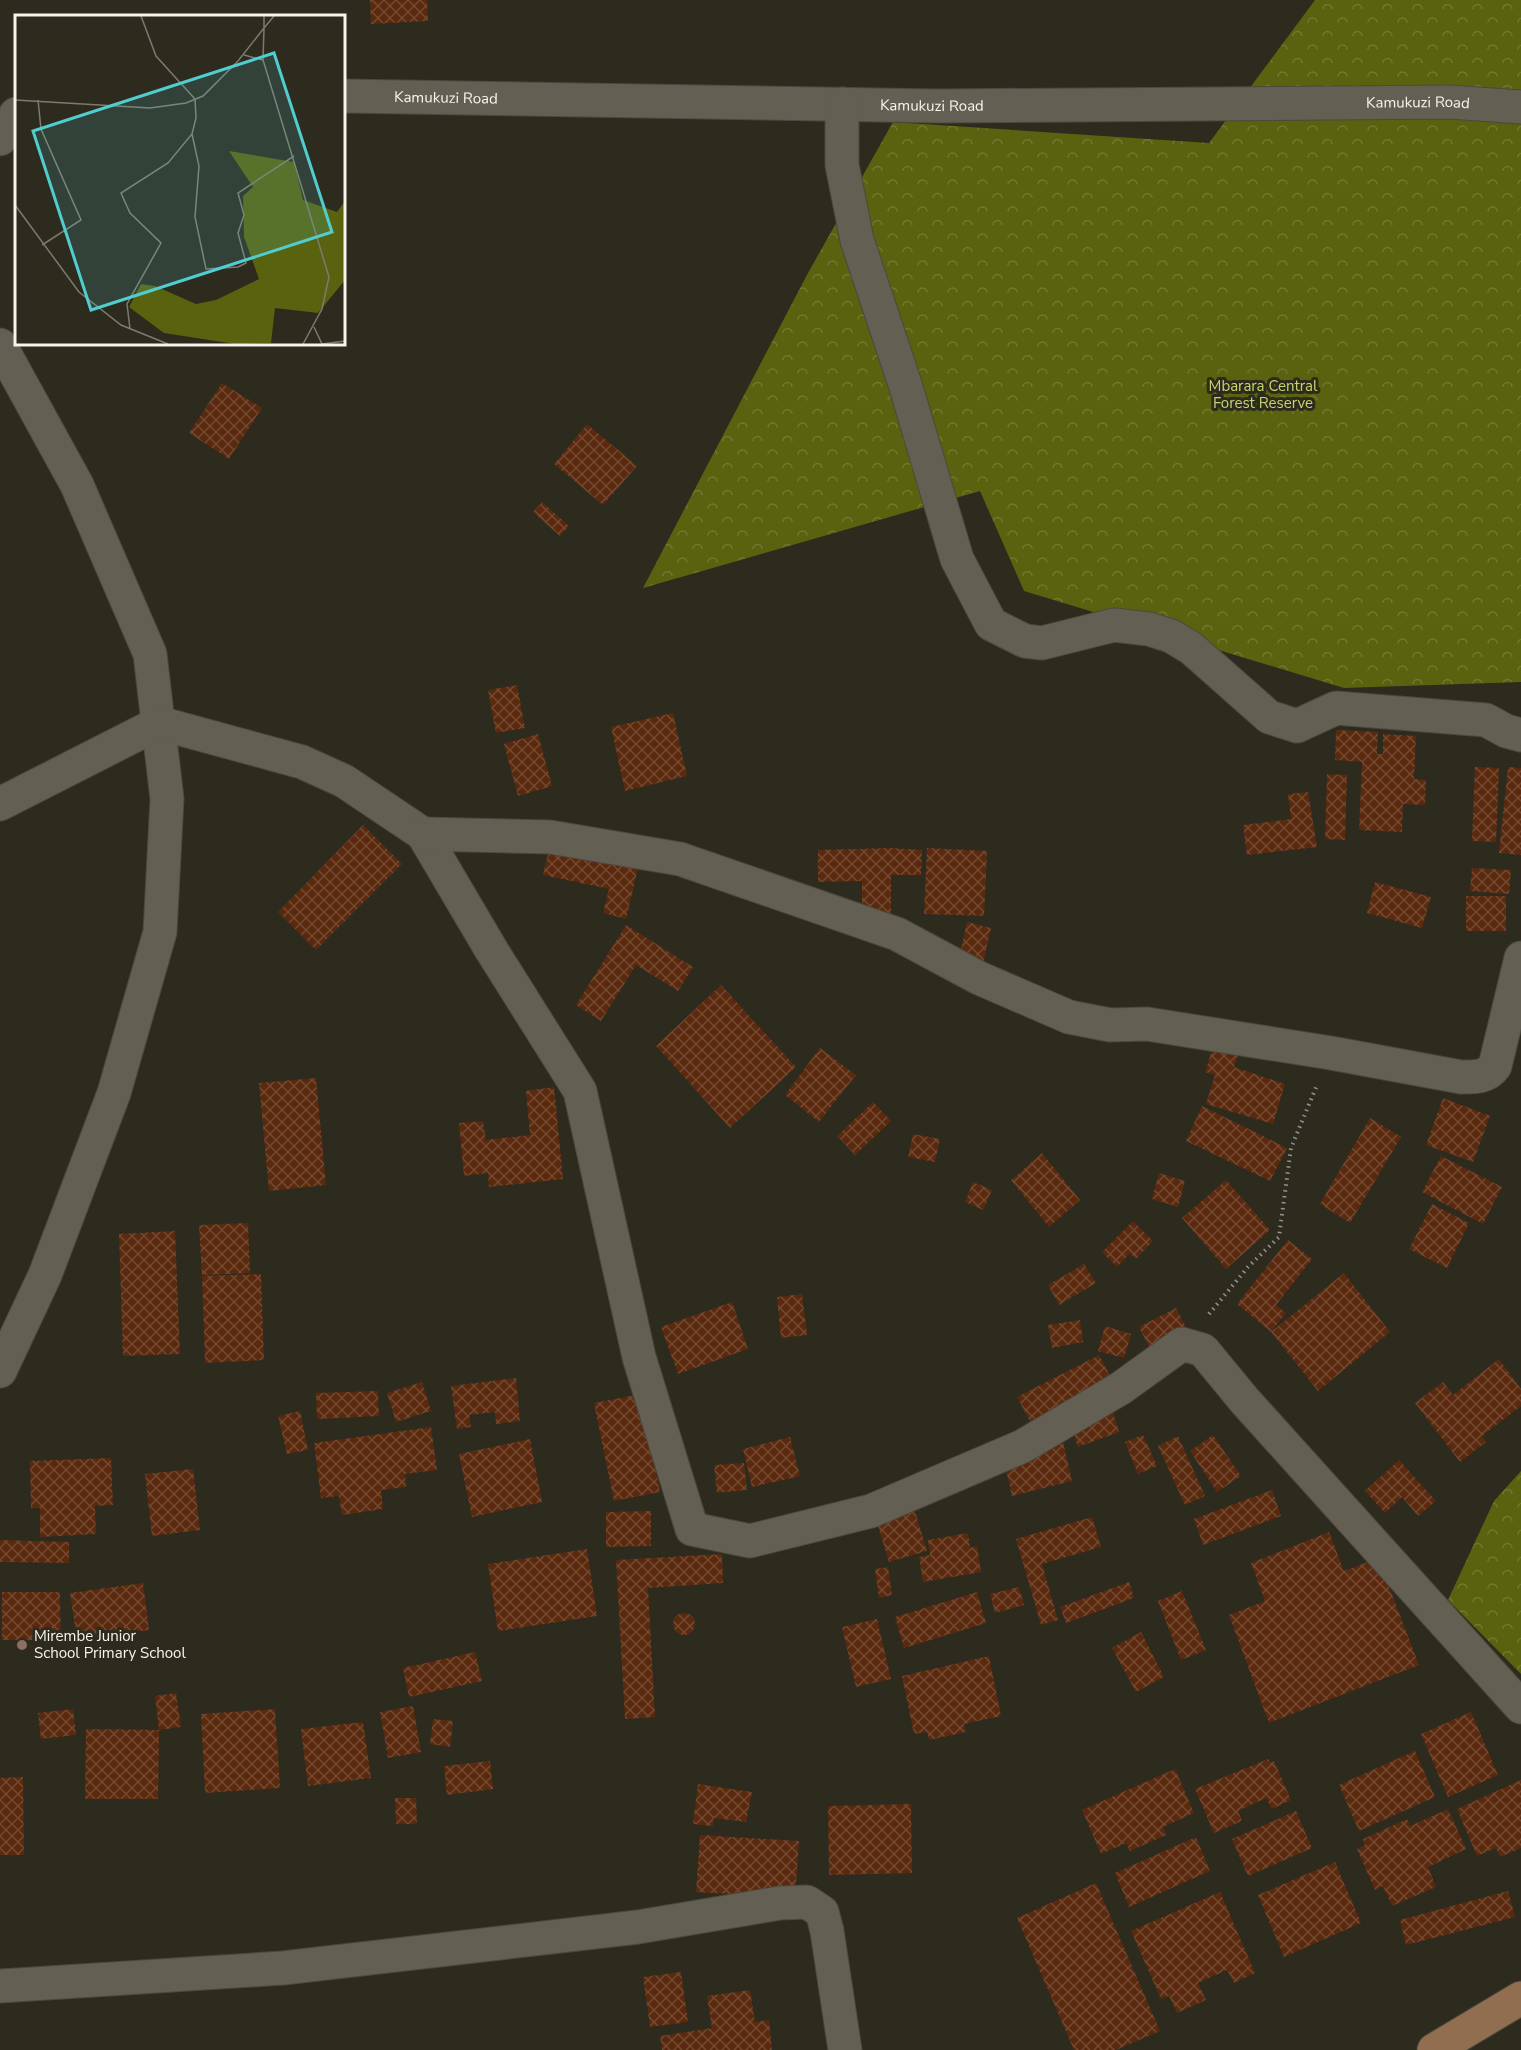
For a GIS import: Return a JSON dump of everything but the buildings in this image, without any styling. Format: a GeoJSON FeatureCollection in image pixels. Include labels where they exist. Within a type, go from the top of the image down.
{"type":"FeatureCollection","features":[{"type":"Feature","properties":{"kind":"main road"},"geometry":{"type":"LineString","coordinates":[[1434,2050],[1521,1998]]}},
{"type":"Feature","properties":{"kind":"street"},"geometry":{"type":"LineString","coordinates":[[0,94],[15,99]]}},
{"type":"Feature","properties":{"kind":"street","name":"Kamukuzi Road"},"geometry":{"type":"LineString","coordinates":[[345,96],[938,106],[1450,102],[1521,107]]}},
{"type":"Feature","properties":{"kind":"street"},"geometry":{"type":"LineString","coordinates":[[842,104],[842,165],[857,240],[905,384],[957,559],[991,624],[1025,641],[1042,643],[1114,625],[1149,629],[1171,636],[1191,648],[1269,717],[1297,726],[1336,708],[1486,720],[1506,731],[1521,735]]}},
{"type":"Feature","properties":{"kind":"street"},"geometry":{"type":"LineString","coordinates":[[0,140],[15,116]]}},
{"type":"Feature","properties":{"kind":"street"},"geometry":{"type":"LineString","coordinates":[[0,345],[77,485],[150,654],[167,799],[160,932],[114,1093],[45,1275],[0,1371]]}},
{"type":"Feature","properties":{"kind":"street"},"geometry":{"type":"LineString","coordinates":[[0,804],[159,723],[302,762],[344,781],[423,834],[492,951],[580,1091],[639,1357],[692,1529],[750,1541],[871,1510],[1023,1446],[1121,1388],[1182,1344],[1203,1350],[1245,1401],[1521,1707]]}},
{"type":"Feature","properties":{"kind":"street"},"geometry":{"type":"LineString","coordinates":[[423,834],[550,837],[680,859],[897,934],[979,978],[1068,1017],[1110,1025],[1148,1024],[1331,1053],[1461,1077],[1482,1077],[1490,1073],[1495,1066],[1521,958]]}},
{"type":"Feature","properties":{"kind":"street"},"geometry":{"type":"LineString","coordinates":[[0,1986],[283,1968],[638,1927],[780,1904],[807,1902],[822,1912],[827,1931],[845,2050]]}},
{"type":"Feature","properties":{"kind":"path"},"geometry":{"type":"LineString","coordinates":[[1182,1344],[1234,1287],[1248,1267],[1279,1237],[1291,1148],[1331,1053]]}},
{"type":"Feature","properties":{"kind":"green space","name":"Mbarara Central Forest Reserve"},"geometry":{"type":"Polygon","coordinates":[[[1315,0],[1521,0],[1521,682],[1344,688],[1024,591],[980,491],[643,588],[808,273],[893,122],[1209,143],[1315,0]]]}},
{"type":"Feature","properties":{"kind":"green space"},"geometry":{"type":"Polygon","coordinates":[[[1521,1471],[1521,1674],[1448,1600],[1494,1501],[1521,1471]]]}},
{"type":"Feature","properties":{"kind":"place","name":"Mirembe Junior School Primary School"},"geometry":{"type":"Point","coordinates":[22,1645]}}]}
